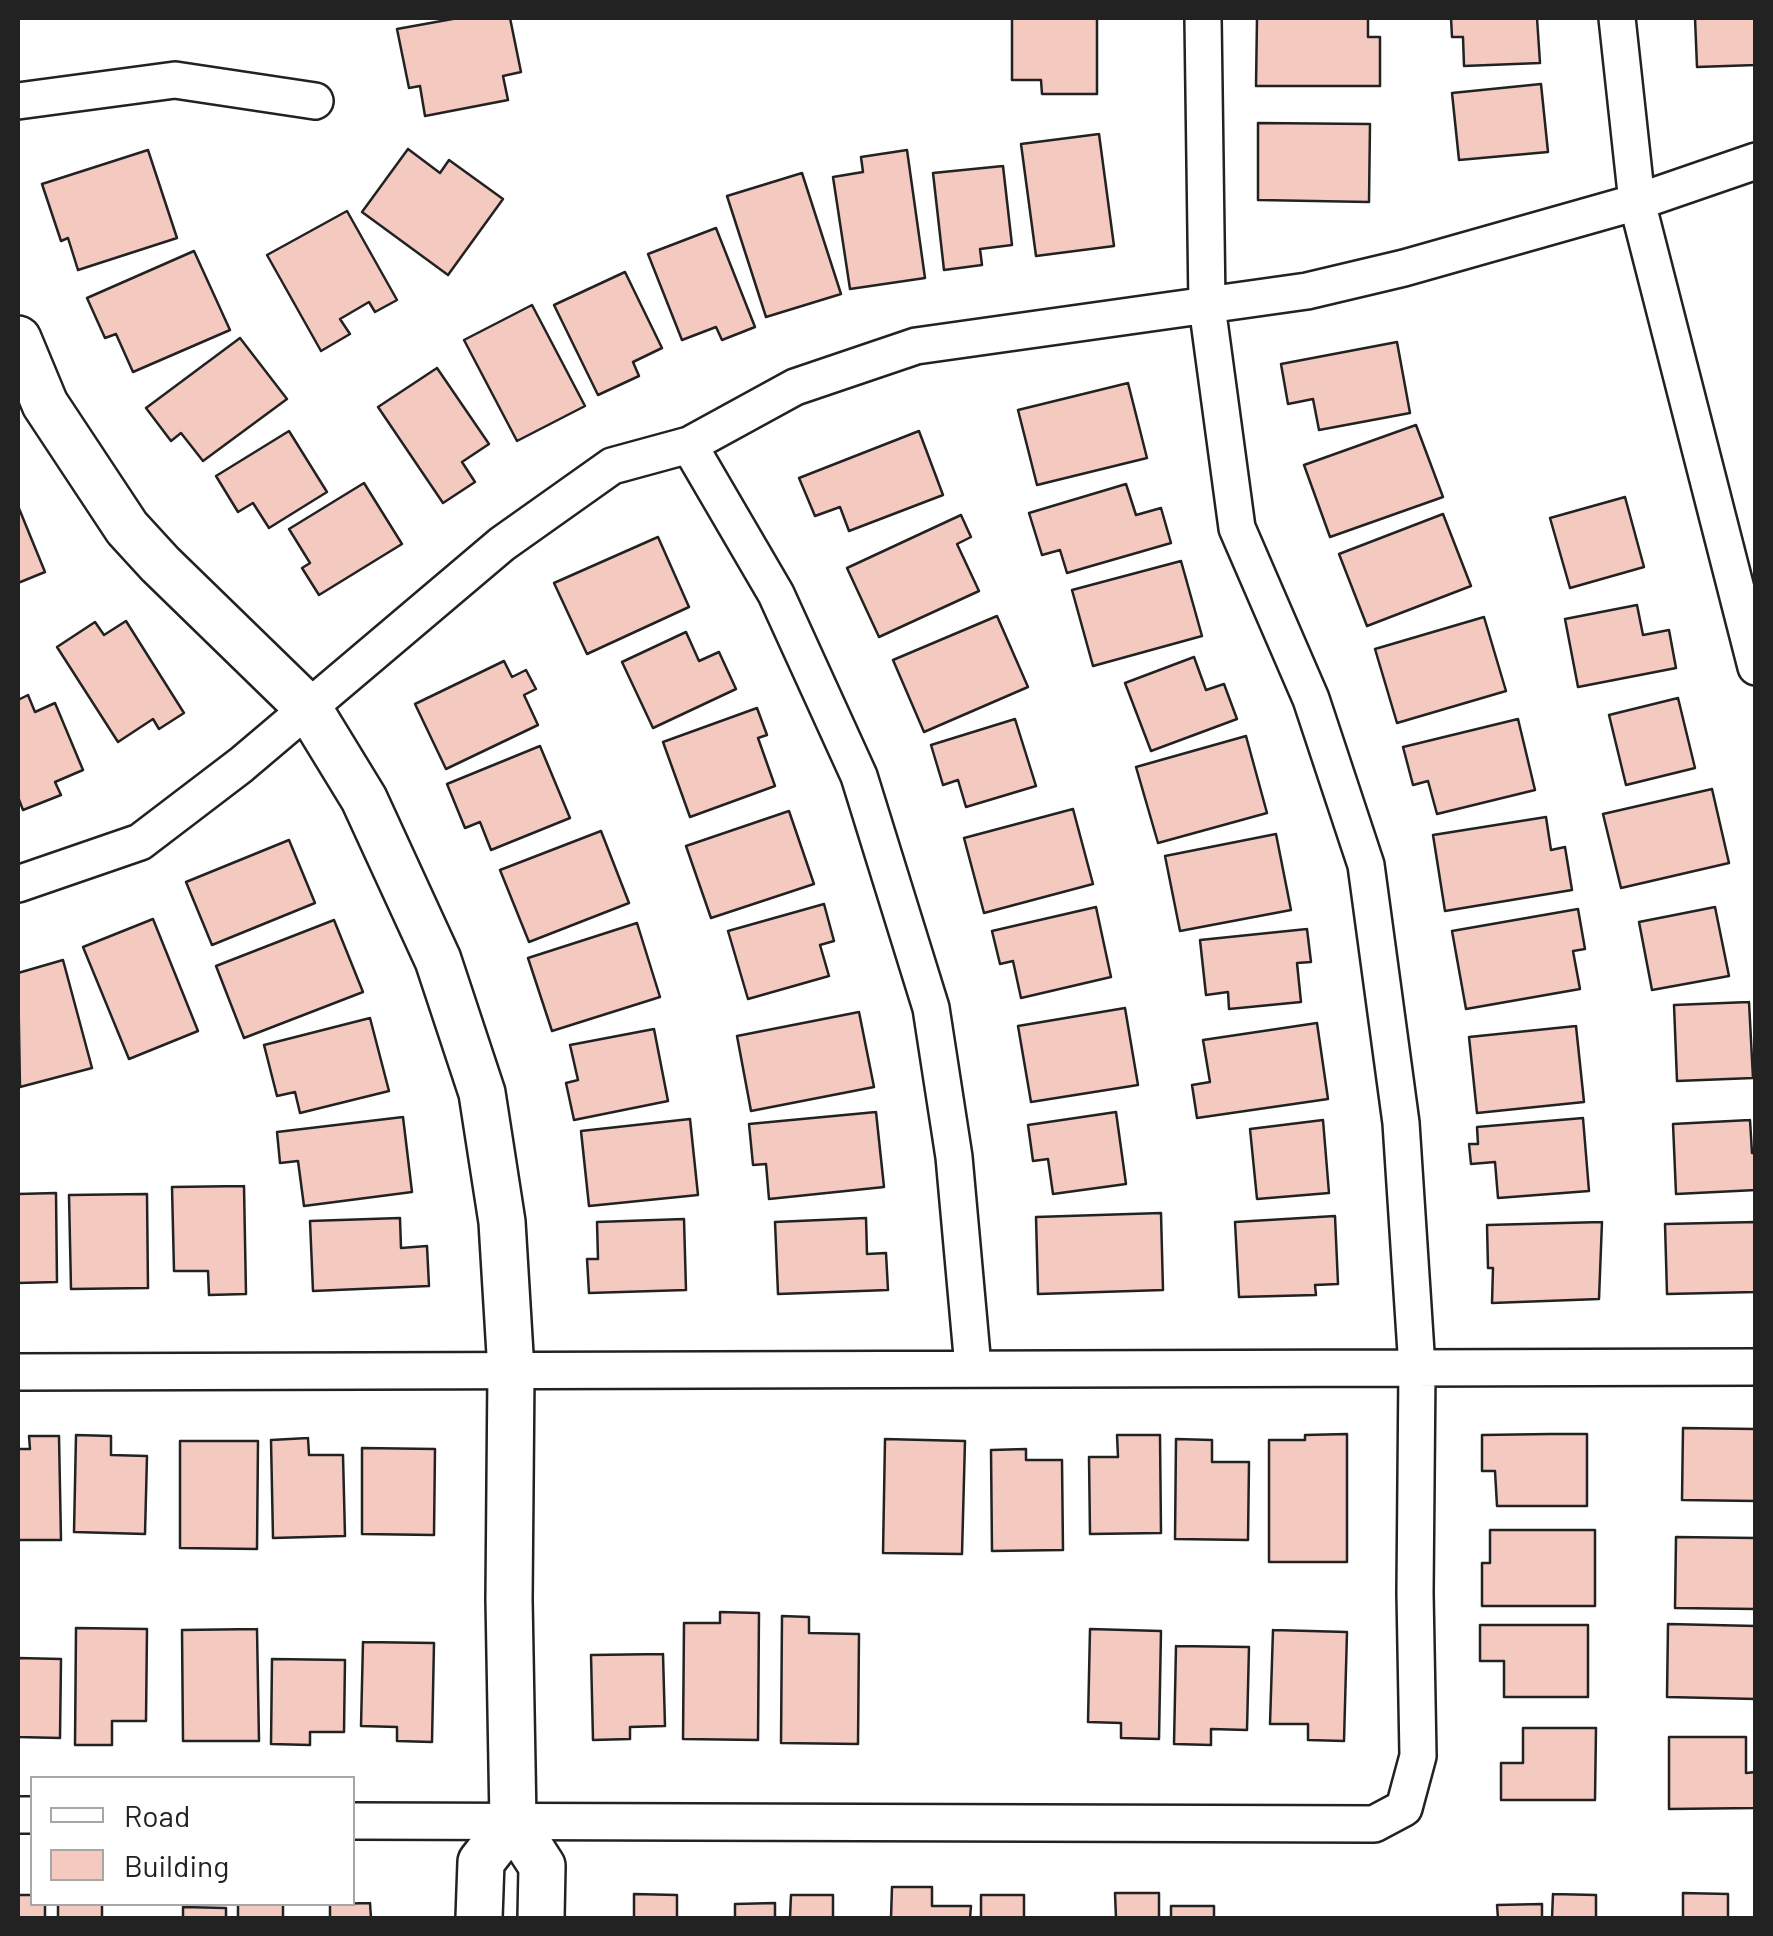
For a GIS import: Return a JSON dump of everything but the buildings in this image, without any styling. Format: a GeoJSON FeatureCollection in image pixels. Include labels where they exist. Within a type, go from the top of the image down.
{"type":"FeatureCollection","features":[{"type":"Feature","properties":{"kind":"street"},"geometry":{"type":"LineString","coordinates":[[355,1821],[1374,1824],[1404,1808],[1418,1756],[1417,1368],[1401,1123],[1366,865],[1312,699],[1236,528],[1207,306],[1203,18]]}},
{"type":"Feature","properties":{"kind":"street"},"geometry":{"type":"LineString","coordinates":[[1617,18],[1637,202],[1749,606],[1756,667]]}},
{"type":"Feature","properties":{"kind":"street"},"geometry":{"type":"LineString","coordinates":[[18,101],[175,80],[315,102]]}},
{"type":"Feature","properties":{"kind":"street"},"geometry":{"type":"LineString","coordinates":[[18,884],[140,842],[309,709],[502,544],[612,466],[689,445],[796,388],[916,346],[1207,306],[1307,290],[1404,268],[1637,202],[1756,161]]}},
{"type":"Feature","properties":{"kind":"street"},"geometry":{"type":"LineString","coordinates":[[18,339],[31,410],[84,467],[127,528],[160,564],[309,709],[364,798],[438,960],[482,1093],[502,1222],[511,1371],[509,1598],[513,1820],[542,1866],[541,1918]]}},
{"type":"Feature","properties":{"kind":"street"},"geometry":{"type":"LineString","coordinates":[[689,445],[776,594],[859,776],[920,972],[931,1008],[954,1157],[973,1367]]}},
{"type":"Feature","properties":{"kind":"street"},"geometry":{"type":"LineString","coordinates":[[18,1372],[1756,1367]]}},
{"type":"Feature","properties":{"kind":"street"},"geometry":{"type":"LineString","coordinates":[[479,1918],[481,1862],[513,1820]]}}]}
